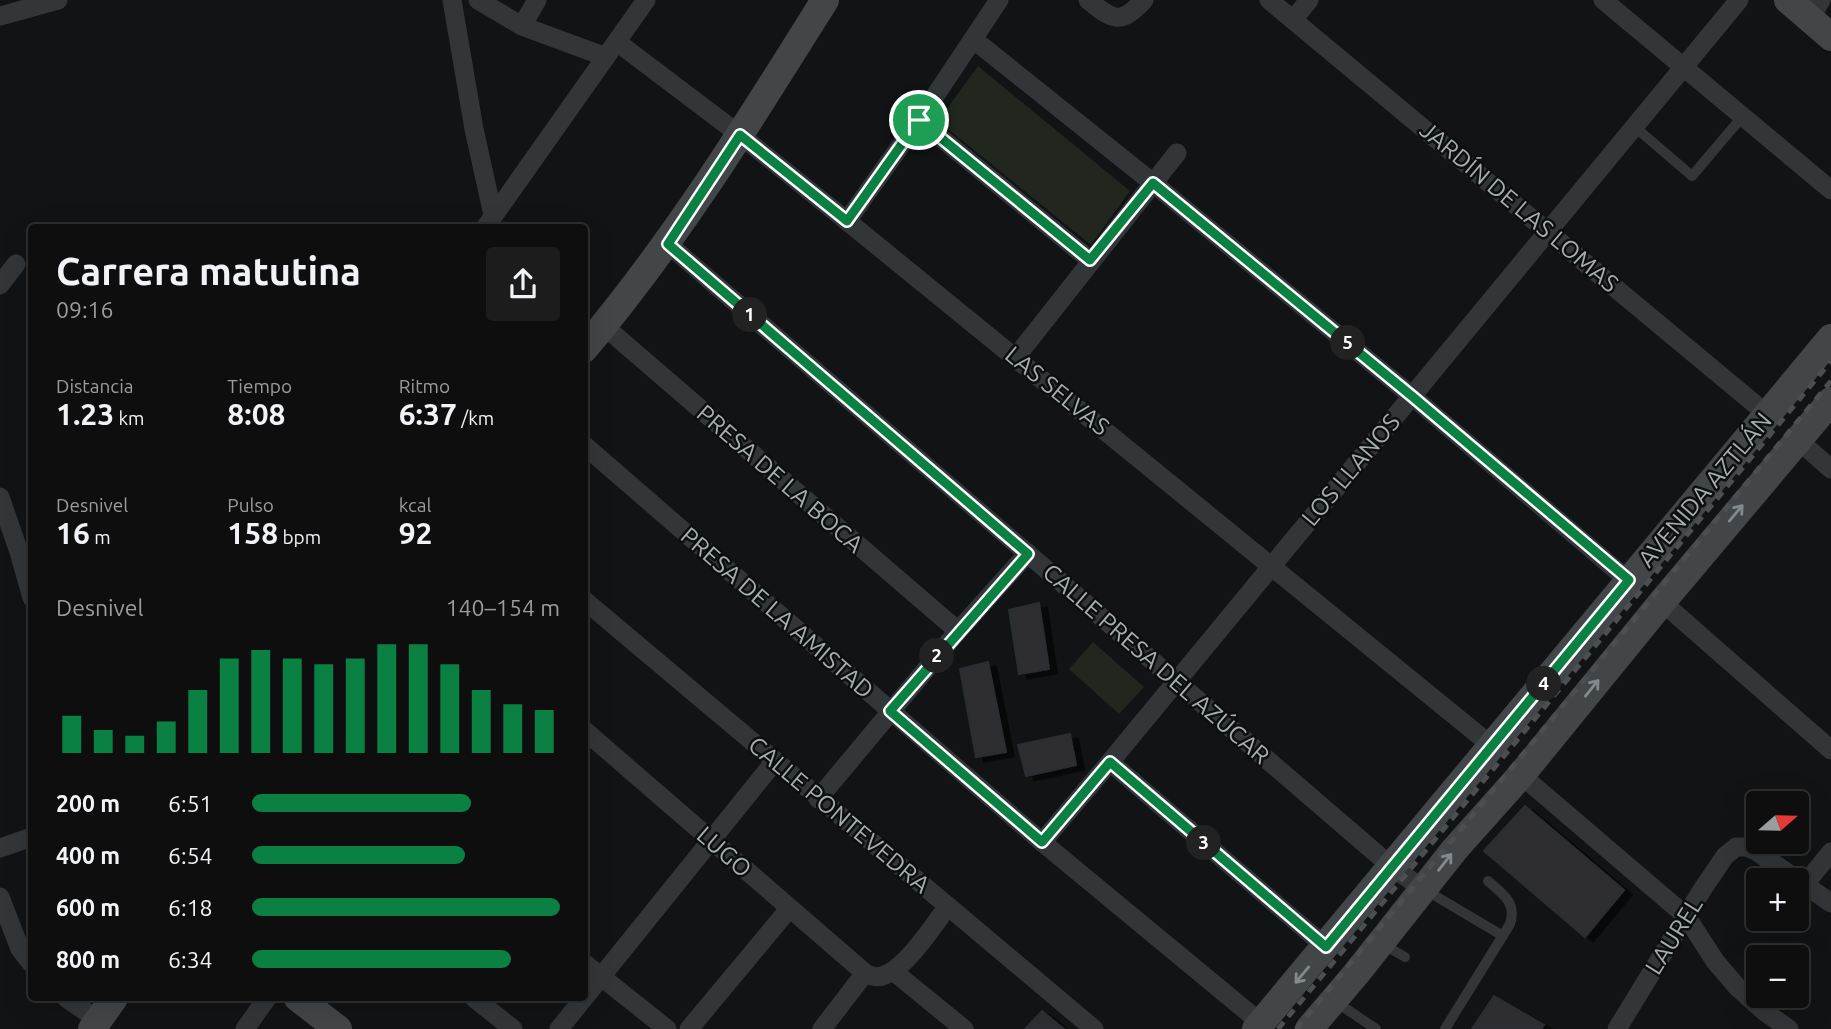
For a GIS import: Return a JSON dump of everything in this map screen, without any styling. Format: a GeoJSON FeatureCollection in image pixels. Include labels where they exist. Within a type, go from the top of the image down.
{"type":"FeatureCollection","features":[{"type":"Feature","properties":{"kind":"main road"},"geometry":{"type":"LineString","coordinates":[[588,344],[668,244],[825,0]]}},
{"type":"Feature","properties":{"kind":"main road"},"geometry":{"type":"LineString","coordinates":[[1788,0],[1821,19]]}},
{"type":"Feature","properties":{"kind":"main road","name":"AVENIDA AZTLÁN"},"geometry":{"type":"LineString","coordinates":[[1258,1026],[1831,338]]}},
{"type":"Feature","properties":{"kind":"main road","name":"AVENIDA AZTLÁN"},"geometry":{"type":"LineString","coordinates":[[1309,1029],[1455,849],[1521,775],[1831,401]]}},
{"type":"Feature","properties":{"kind":"main road"},"geometry":{"type":"LineString","coordinates":[[95,1025],[112,1001]]}},
{"type":"Feature","properties":{"kind":"main road"},"geometry":{"type":"LineString","coordinates":[[302,1001],[338,1029]]}},
{"type":"Feature","properties":{"kind":"street"},"geometry":{"type":"LineString","coordinates":[[0,16],[58,0]]}},
{"type":"Feature","properties":{"kind":"street"},"geometry":{"type":"LineString","coordinates":[[452,0],[489,221]]}},
{"type":"Feature","properties":{"kind":"street","name":"LAS SELVAS"},"geometry":{"type":"LineString","coordinates":[[478,0],[522,26],[611,50],[740,135],[1492,746]]}},
{"type":"Feature","properties":{"kind":"street"},"geometry":{"type":"LineString","coordinates":[[522,26],[537,0]]}},
{"type":"Feature","properties":{"kind":"street"},"geometry":{"type":"LineString","coordinates":[[489,221],[646,0]]}},
{"type":"Feature","properties":{"kind":"street"},"geometry":{"type":"LineString","coordinates":[[847,221],[999,0]]}},
{"type":"Feature","properties":{"kind":"street"},"geometry":{"type":"LineString","coordinates":[[1088,0],[1115,19],[1125,16],[1144,0]]}},
{"type":"Feature","properties":{"kind":"street","name":"JARDÍN DE LAS LOMAS"},"geometry":{"type":"LineString","coordinates":[[1269,0],[1768,415]]}},
{"type":"Feature","properties":{"kind":"street"},"geometry":{"type":"LineString","coordinates":[[1293,20],[1309,0]]}},
{"type":"Feature","properties":{"kind":"street"},"geometry":{"type":"LineString","coordinates":[[1603,0],[1831,190]]}},
{"type":"Feature","properties":{"kind":"street","name":"LOS LLANOS"},"geometry":{"type":"LineString","coordinates":[[1042,842],[1739,0]]}},
{"type":"Feature","properties":{"kind":"street"},"geometry":{"type":"LineString","coordinates":[[973,39],[1413,397],[1629,580]]}},
{"type":"Feature","properties":{"kind":"street"},"geometry":{"type":"LineString","coordinates":[[919,120],[1090,260]]}},
{"type":"Feature","properties":{"kind":"street"},"geometry":{"type":"LineString","coordinates":[[1015,358],[1177,153]]}},
{"type":"Feature","properties":{"kind":"street","name":"CALLE PRESA DEL AZÚCAR"},"geometry":{"type":"LineString","coordinates":[[668,244],[1392,867],[1423,889]]}},
{"type":"Feature","properties":{"kind":"street"},"geometry":{"type":"LineString","coordinates":[[0,285],[16,264]]}},
{"type":"Feature","properties":{"kind":"street","name":"PRESA DE LA BOCA"},"geometry":{"type":"LineString","coordinates":[[604,326],[958,631]]}},
{"type":"Feature","properties":{"kind":"street"},"geometry":{"type":"LineString","coordinates":[[1798,440],[1831,469]]}},
{"type":"Feature","properties":{"kind":"street","name":"PRESA DE LA AMISTAD"},"geometry":{"type":"LineString","coordinates":[[588,448],[1258,1026]]}},
{"type":"Feature","properties":{"kind":"street"},"geometry":{"type":"LineString","coordinates":[[0,496],[28,584]]}},
{"type":"Feature","properties":{"kind":"street"},"geometry":{"type":"LineString","coordinates":[[818,799],[958,631],[1028,554]]}},
{"type":"Feature","properties":{"kind":"street"},"geometry":{"type":"LineString","coordinates":[[1662,602],[1831,750]]}},
{"type":"Feature","properties":{"kind":"street","name":"CALLE PONTEVEDRA"},"geometry":{"type":"LineString","coordinates":[[588,603],[1094,1029]]}},
{"type":"Feature","properties":{"kind":"street","name":"LUGO"},"geometry":{"type":"LineString","coordinates":[[588,733],[865,973]]}},
{"type":"Feature","properties":{"kind":"street"},"geometry":{"type":"LineString","coordinates":[[588,995],[775,761]]}},
{"type":"Feature","properties":{"kind":"street"},"geometry":{"type":"LineString","coordinates":[[1110,762],[1326,947]]}},
{"type":"Feature","properties":{"kind":"street"},"geometry":{"type":"LineString","coordinates":[[1521,775],[1686,916],[1714,961],[1738,988],[1789,1029]]}},
{"type":"Feature","properties":{"kind":"street"},"geometry":{"type":"LineString","coordinates":[[0,848],[28,838]]}},
{"type":"Feature","properties":{"kind":"street","name":"LAUREL"},"geometry":{"type":"LineString","coordinates":[[1617,1029],[1725,856],[1736,847],[1747,847],[1781,868]]}},
{"type":"Feature","properties":{"kind":"street"},"geometry":{"type":"LineString","coordinates":[[1809,879],[1831,852]]}},
{"type":"Feature","properties":{"kind":"street"},"geometry":{"type":"LineString","coordinates":[[1809,887],[1831,903]]}},
{"type":"Feature","properties":{"kind":"street"},"geometry":{"type":"LineString","coordinates":[[0,897],[3,917],[28,959]]}},
{"type":"Feature","properties":{"kind":"street"},"geometry":{"type":"LineString","coordinates":[[822,1029],[865,973],[877,977],[893,971],[948,906]]}},
{"type":"Feature","properties":{"kind":"street"},"geometry":{"type":"LineString","coordinates":[[689,1029],[789,909]]}},
{"type":"Feature","properties":{"kind":"street"},"geometry":{"type":"LineString","coordinates":[[588,966],[667,1029]]}},
{"type":"Feature","properties":{"kind":"street"},"geometry":{"type":"LineString","coordinates":[[893,971],[964,1029]]}},
{"type":"Feature","properties":{"kind":"street"},"geometry":{"type":"LineString","coordinates":[[69,1001],[95,1025]]}},
{"type":"Feature","properties":{"kind":"street"},"geometry":{"type":"LineString","coordinates":[[245,1029],[265,1001]]}},
{"type":"Feature","properties":{"kind":"street"},"geometry":{"type":"LineString","coordinates":[[478,1001],[513,1029]]}},
{"type":"Feature","properties":{"kind":"street"},"geometry":{"type":"LineString","coordinates":[[559,1029],[583,1001]]}},
{"type":"Feature","properties":{"kind":"lane"},"geometry":{"type":"LineString","coordinates":[[1635,127],[1692,176],[1742,117]]}},
{"type":"Feature","properties":{"kind":"lane"},"geometry":{"type":"LineString","coordinates":[[1445,1029],[1510,925],[1513,909],[1511,903],[1488,881]]}},
{"type":"Feature","properties":{"kind":"lane"},"geometry":{"type":"LineString","coordinates":[[1423,889],[1503,936]]}},
{"type":"Feature","properties":{"kind":"lane"},"geometry":{"type":"LineString","coordinates":[[1381,943],[1405,957]]}},
{"type":"Feature","properties":{"kind":"lane"},"geometry":{"type":"LineString","coordinates":[[1334,1001],[1376,1029]]}},
{"type":"Feature","properties":{"kind":"shaded area"},"geometry":{"type":"Polygon","coordinates":[[[978,66],[1130,191],[1091,245],[938,121],[978,66]]]}},
{"type":"Feature","properties":{"kind":"shaded area"},"geometry":{"type":"Polygon","coordinates":[[[1093,642],[1144,687],[1119,714],[1069,669],[1093,642]]]}},
{"type":"Feature","properties":{"kind":"building"},"geometry":{"type":"Polygon","coordinates":[[[1039,603],[1049,669],[1019,674],[1009,610],[1039,603]]]}},
{"type":"Feature","properties":{"kind":"building"},"geometry":{"type":"Polygon","coordinates":[[[988,662],[1006,752],[976,757],[960,669],[988,662]]]}},
{"type":"Feature","properties":{"kind":"building"},"geometry":{"type":"Polygon","coordinates":[[[1070,734],[1076,765],[1026,776],[1018,745],[1070,734]]]}},
{"type":"Feature","properties":{"kind":"building"},"geometry":{"type":"Polygon","coordinates":[[[1525,806],[1624,890],[1585,937],[1484,851],[1525,806]]]}},
{"type":"Feature","properties":{"kind":"building"},"geometry":{"type":"Polygon","coordinates":[[[1494,996],[1544,1025],[1541,1029],[1472,1029],[1494,996]]]}},
{"type":"Feature","properties":{"kind":"building"},"geometry":{"type":"Polygon","coordinates":[[[1042,1011],[1064,1029],[1025,1029],[1042,1011]]]}},
{"type":"Feature","properties":{"kind":"railway"},"geometry":{"type":"LineString","coordinates":[[1278,1029],[1831,361]]}},
{"type":"Feature","properties":{"kind":"railway"},"geometry":{"type":"LineString","coordinates":[[1296,1029],[1831,381]]}},
{"type":"Feature","properties":{"kind":"route"},"geometry":{"type":"LineString","coordinates":[[919,120],[1090,260],[1153,183],[1413,397],[1629,580],[1326,947],[1110,762],[1042,842],[890,711],[1028,554],[668,244],[740,135],[847,221],[919,120]]}}]}
